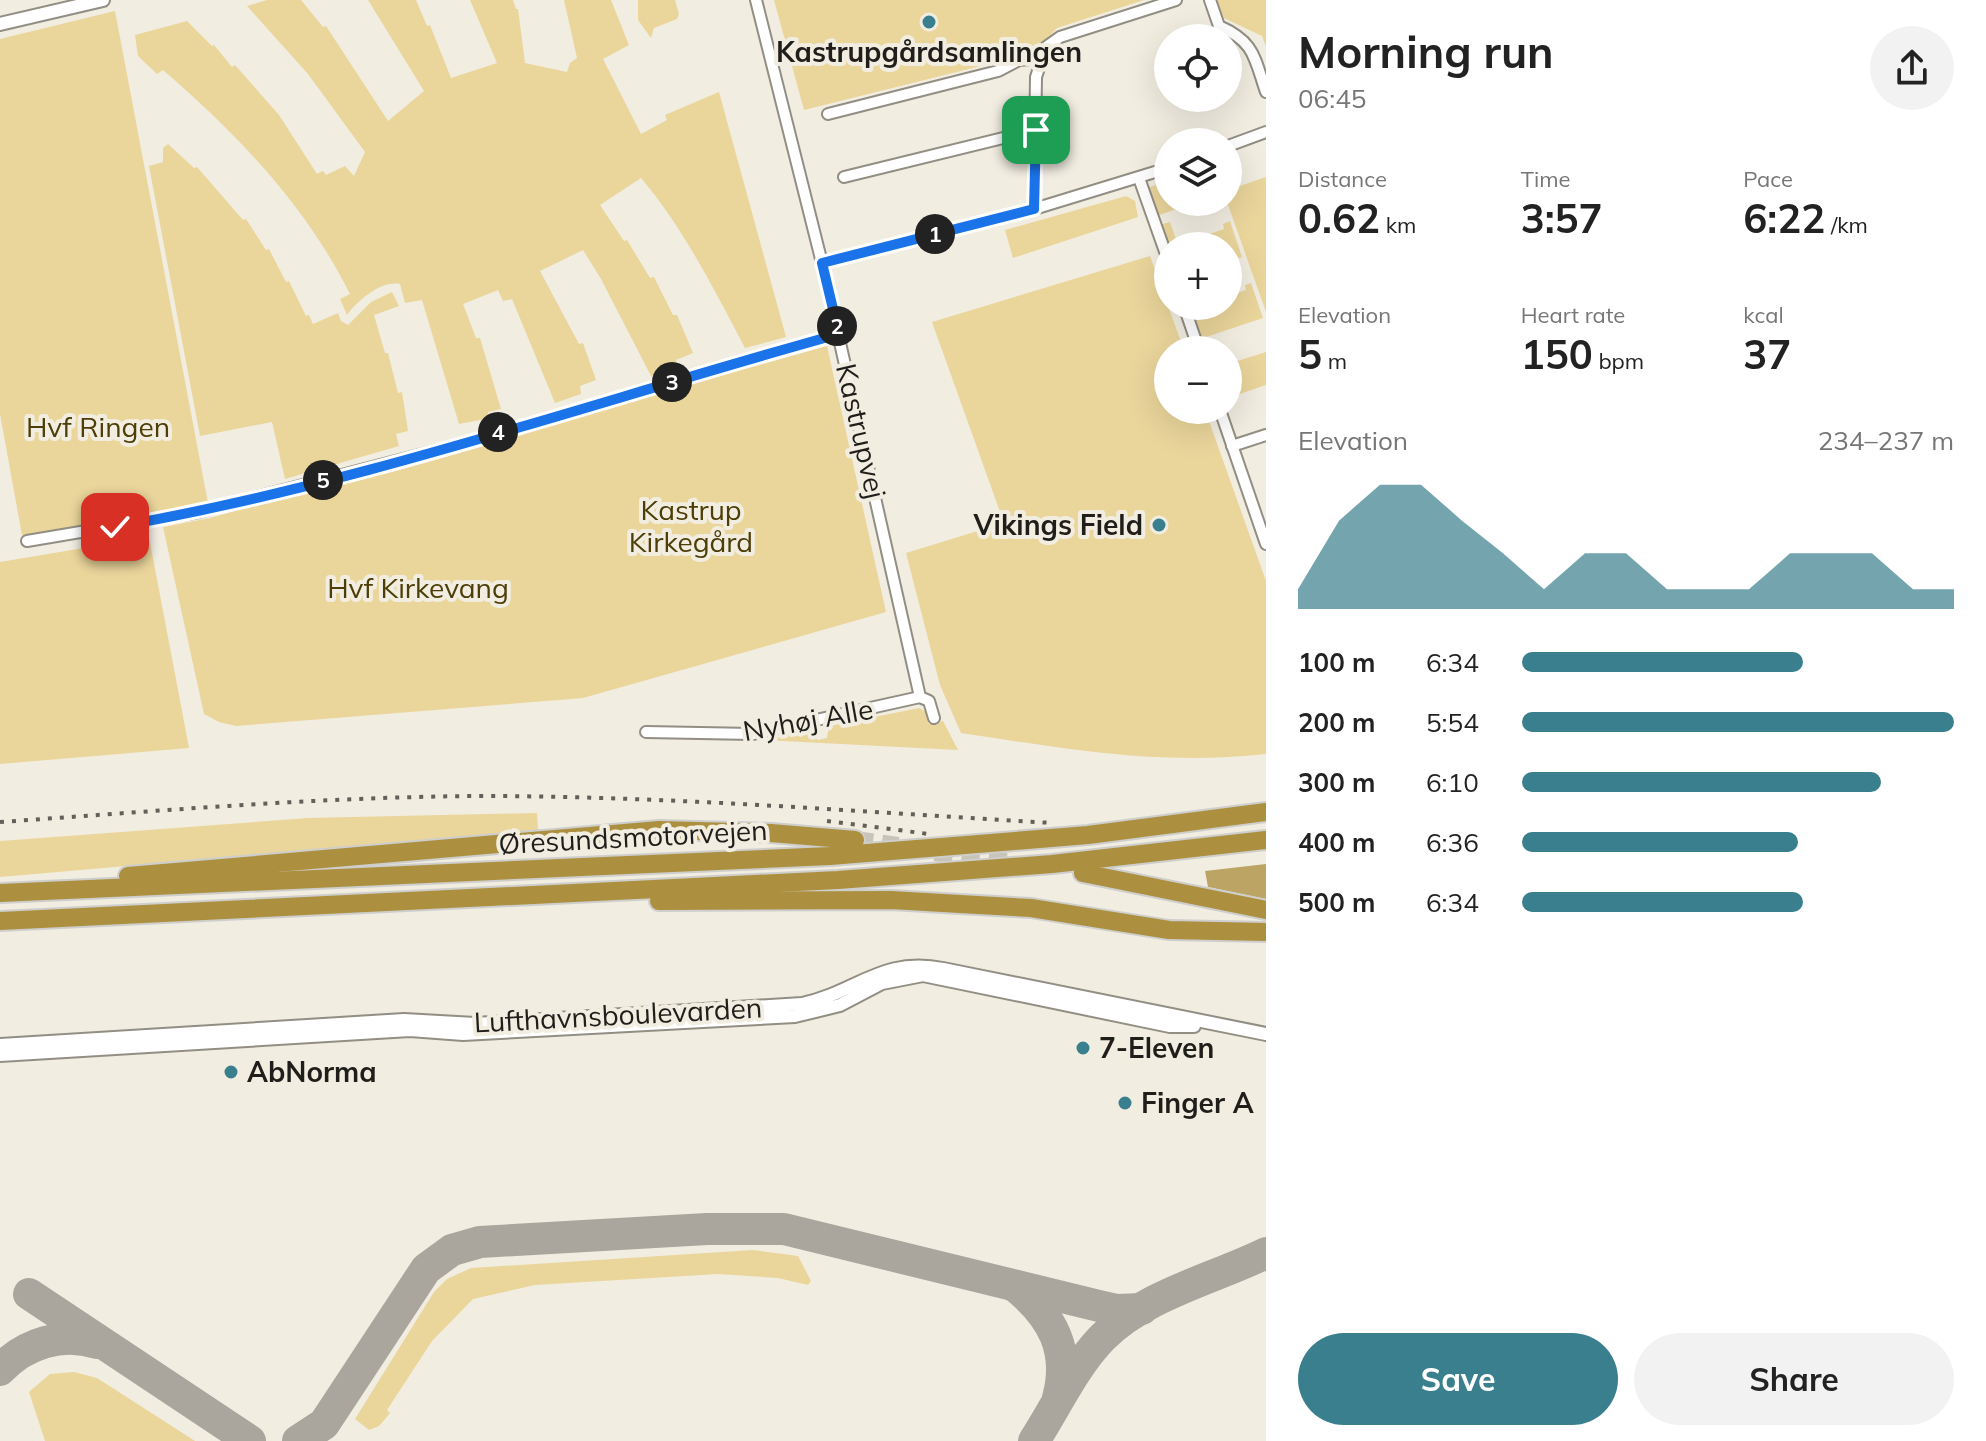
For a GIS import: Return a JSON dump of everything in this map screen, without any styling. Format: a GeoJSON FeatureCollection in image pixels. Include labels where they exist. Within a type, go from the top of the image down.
{"type":"FeatureCollection","features":[{"type":"Feature","properties":{"kind":"highway","name":"Øresundsmotorvejen"},"geometry":{"type":"LineString","coordinates":[[0,891],[830,856],[1088,835],[1266,812]]}},
{"type":"Feature","properties":{"kind":"highway"},"geometry":{"type":"LineString","coordinates":[[0,891],[659,830],[771,833],[855,840]]}},
{"type":"Feature","properties":{"kind":"highway","name":"Øresundsmotorvejen"},"geometry":{"type":"LineString","coordinates":[[0,921],[547,896],[930,873],[1067,862],[1266,840]]}},
{"type":"Feature","properties":{"kind":"highway"},"geometry":{"type":"LineString","coordinates":[[1083,873],[1266,910]]}},
{"type":"Feature","properties":{"kind":"highway"},"geometry":{"type":"LineString","coordinates":[[547,896],[653,901],[891,900],[1031,908],[1169,930],[1266,932]]}},
{"type":"Feature","properties":{"kind":"street"},"geometry":{"type":"LineString","coordinates":[[0,24],[103,0]]}},
{"type":"Feature","properties":{"kind":"street","name":"Kastrupvej"},"geometry":{"type":"LineString","coordinates":[[756,0],[839,334],[920,697],[929,701],[934,718]]}},
{"type":"Feature","properties":{"kind":"street"},"geometry":{"type":"LineString","coordinates":[[1034,209],[1036,77],[1046,47],[1060,37],[1176,0]]}},
{"type":"Feature","properties":{"kind":"street"},"geometry":{"type":"LineString","coordinates":[[1210,0],[1219,26],[1240,35],[1250,45],[1266,92]]}},
{"type":"Feature","properties":{"kind":"street"},"geometry":{"type":"LineString","coordinates":[[828,114],[998,71],[1019,60],[1040,58]]}},
{"type":"Feature","properties":{"kind":"street"},"geometry":{"type":"LineString","coordinates":[[844,177],[1036,130]]}},
{"type":"Feature","properties":{"kind":"street"},"geometry":{"type":"LineString","coordinates":[[1242,141],[1266,132]]}},
{"type":"Feature","properties":{"kind":"street"},"geometry":{"type":"LineString","coordinates":[[822,263],[1034,209],[1154,173]]}},
{"type":"Feature","properties":{"kind":"street"},"geometry":{"type":"LineString","coordinates":[[1139,178],[1158,232]]}},
{"type":"Feature","properties":{"kind":"street"},"geometry":{"type":"LineString","coordinates":[[27,541],[174,517],[259,497],[446,448],[839,334]]}},
{"type":"Feature","properties":{"kind":"street"},"geometry":{"type":"LineString","coordinates":[[1225,424],[1266,544]]}},
{"type":"Feature","properties":{"kind":"street"},"geometry":{"type":"LineString","coordinates":[[1232,446],[1266,435]]}},
{"type":"Feature","properties":{"kind":"street","name":"Nyhøj Alle"},"geometry":{"type":"LineString","coordinates":[[646,732],[753,734],[920,697]]}},
{"type":"Feature","properties":{"kind":"street","name":"Lufthavnsboulevarden"},"geometry":{"type":"LineString","coordinates":[[0,1045],[404,1020],[475,1024],[802,1004],[836,995],[894,967],[912,965],[1266,1034]]}},
{"type":"Feature","properties":{"kind":"street","name":"Lufthavnsboulevarden"},"geometry":{"type":"LineString","coordinates":[[0,1055],[410,1030],[463,1034],[795,1016],[840,1005],[882,983],[923,975],[1170,1026],[1223,1026]]}},
{"type":"Feature","properties":{"kind":"green space"},"geometry":{"type":"Polygon","coordinates":[[[267,0],[301,0],[323,27],[326,26],[388,121],[424,91],[368,0],[416,0],[427,26],[430,25],[451,78],[497,63],[470,0],[513,0],[518,9],[525,63],[567,72],[570,63],[577,58],[564,0],[611,0],[629,45],[603,59],[641,134],[667,120],[665,115],[719,92],[786,337],[745,348],[685,239],[641,178],[600,205],[624,241],[627,240],[650,278],[654,277],[673,315],[677,315],[693,353],[676,360],[678,369],[651,376],[583,250],[540,271],[579,344],[583,343],[596,380],[580,386],[581,394],[555,403],[512,299],[503,301],[498,290],[463,304],[476,338],[480,338],[501,409],[488,412],[490,418],[459,424],[422,300],[405,303],[400,284],[385,285],[370,293],[347,315],[340,299],[350,294],[332,261],[291,201],[218,120],[163,70],[157,74],[138,56],[135,35],[187,21],[214,45],[232,67],[235,65],[279,115],[317,174],[323,171],[326,175],[345,166],[354,176],[365,152],[308,74],[247,6],[267,0]]]}},
{"type":"Feature","properties":{"kind":"green space"},"geometry":{"type":"Polygon","coordinates":[[[638,0],[675,0],[679,14],[677,19],[654,28],[651,38],[638,20],[638,0]]]}},
{"type":"Feature","properties":{"kind":"green space"},"geometry":{"type":"Polygon","coordinates":[[[774,0],[1144,0],[1057,28],[1033,53],[804,110],[774,0]]]}},
{"type":"Feature","properties":{"kind":"green space"},"geometry":{"type":"Polygon","coordinates":[[[1216,0],[1266,0],[1266,47],[1262,36],[1224,18],[1216,0]]]}},
{"type":"Feature","properties":{"kind":"green space","name":"Hvf Ringen"},"geometry":{"type":"Polygon","coordinates":[[[115,11],[208,503],[161,514],[22,535],[0,414],[0,39],[115,11]]]}},
{"type":"Feature","properties":{"kind":"green space"},"geometry":{"type":"Polygon","coordinates":[[[168,144],[194,168],[197,167],[243,220],[246,219],[266,250],[269,249],[313,324],[338,313],[341,321],[348,325],[371,302],[392,292],[399,306],[374,315],[398,393],[402,392],[408,431],[396,434],[399,446],[285,479],[272,422],[200,436],[149,166],[163,162],[163,148],[168,144]]]}},
{"type":"Feature","properties":{"kind":"green space"},"geometry":{"type":"Polygon","coordinates":[[[1266,177],[1266,312],[1242,244],[1242,232],[1238,232],[1232,216],[1242,216],[1242,185],[1266,177]]]}},
{"type":"Feature","properties":{"kind":"green space"},"geometry":{"type":"Polygon","coordinates":[[[1154,186],[1154,208],[1147,188],[1154,186]]]}},
{"type":"Feature","properties":{"kind":"green space"},"geometry":{"type":"Polygon","coordinates":[[[1126,196],[1135,201],[1138,217],[1013,258],[1005,230],[1126,196]]]}},
{"type":"Feature","properties":{"kind":"green space"},"geometry":{"type":"Polygon","coordinates":[[[1230,221],[1234,232],[1215,232],[1224,229],[1223,224],[1230,221]]]}},
{"type":"Feature","properties":{"kind":"green space"},"geometry":{"type":"Polygon","coordinates":[[[1170,222],[1173,232],[1162,232],[1159,225],[1170,222]]]}},
{"type":"Feature","properties":{"kind":"green space"},"geometry":{"type":"Polygon","coordinates":[[[1150,256],[1154,267],[1154,320],[1173,320],[1179,336],[1154,336],[1154,424],[1210,424],[1266,581],[1266,754],[1150,757],[961,733],[940,685],[906,553],[1004,523],[932,322],[1150,256]]]}},
{"type":"Feature","properties":{"kind":"green space"},"geometry":{"type":"Polygon","coordinates":[[[1251,283],[1263,318],[1209,336],[1199,336],[1193,320],[1242,320],[1242,291],[1246,290],[1245,285],[1251,283]]]}},
{"type":"Feature","properties":{"kind":"green space"},"geometry":{"type":"Polygon","coordinates":[[[827,346],[886,612],[583,698],[236,726],[204,714],[163,527],[210,518],[827,346]]]}},
{"type":"Feature","properties":{"kind":"green space"},"geometry":{"type":"Polygon","coordinates":[[[1266,352],[1266,385],[1242,393],[1242,360],[1266,352]]]}},
{"type":"Feature","properties":{"kind":"green space"},"geometry":{"type":"Polygon","coordinates":[[[149,537],[189,748],[0,764],[0,562],[149,537]]]}},
{"type":"Feature","properties":{"kind":"green space"},"geometry":{"type":"Polygon","coordinates":[[[919,708],[925,711],[929,724],[943,721],[958,750],[763,740],[809,731],[818,740],[827,738],[829,726],[919,708]]]}},
{"type":"Feature","properties":{"kind":"green space"},"geometry":{"type":"Polygon","coordinates":[[[537,813],[538,830],[0,877],[0,841],[308,818],[537,813]]]}},
{"type":"Feature","properties":{"kind":"green space"},"geometry":{"type":"Polygon","coordinates":[[[753,1250],[798,1256],[811,1281],[808,1285],[778,1278],[718,1274],[535,1285],[473,1299],[432,1341],[387,1410],[390,1413],[379,1426],[369,1430],[355,1419],[434,1292],[447,1279],[471,1268],[753,1250]]]}},
{"type":"Feature","properties":{"kind":"green space"},"geometry":{"type":"Polygon","coordinates":[[[74,1372],[97,1378],[195,1441],[45,1441],[29,1392],[50,1374],[74,1372]]]}},
{"type":"Feature","properties":{"kind":"shaded area"},"geometry":{"type":"Polygon","coordinates":[[[1266,864],[1266,899],[1208,887],[1205,871],[1266,864]]]}},
{"type":"Feature","properties":{"kind":"taxiway"},"geometry":{"type":"LineString","coordinates":[[298,1441],[324,1424],[426,1269],[452,1250],[480,1242],[707,1229],[784,1229],[1099,1306],[1117,1310],[1142,1309]]}},
{"type":"Feature","properties":{"kind":"taxiway"},"geometry":{"type":"LineString","coordinates":[[1034,1441],[1083,1362],[1119,1323],[1158,1299],[1266,1253]]}},
{"type":"Feature","properties":{"kind":"taxiway"},"geometry":{"type":"LineString","coordinates":[[1015,1286],[1039,1309],[1055,1335],[1062,1364],[1058,1398]]}},
{"type":"Feature","properties":{"kind":"taxiway"},"geometry":{"type":"LineString","coordinates":[[29,1294],[250,1441]]}},
{"type":"Feature","properties":{"kind":"taxiway"},"geometry":{"type":"LineString","coordinates":[[0,1370],[21,1353],[45,1342],[71,1339],[97,1343]]}},
{"type":"Feature","properties":{"kind":"tunnel"},"geometry":{"type":"LineString","coordinates":[[855,840],[898,846]]}},
{"type":"Feature","properties":{"kind":"tunnel"},"geometry":{"type":"LineString","coordinates":[[935,852],[1012,863]]}},
{"type":"Feature","properties":{"kind":"railway"},"geometry":{"type":"LineString","coordinates":[[0,822],[298,802],[478,796],[694,802],[1053,823]]}},
{"type":"Feature","properties":{"kind":"railway"},"geometry":{"type":"LineString","coordinates":[[827,821],[929,834]]}},
{"type":"Feature","properties":{"kind":"place","name":"Kastrupgårdsamlingen"},"geometry":{"type":"Point","coordinates":[929,22]}},
{"type":"Feature","properties":{"kind":"place","name":"Vikings Field"},"geometry":{"type":"Point","coordinates":[1159,525]}},
{"type":"Feature","properties":{"kind":"place","name":"7-Eleven"},"geometry":{"type":"Point","coordinates":[1083,1048]}},
{"type":"Feature","properties":{"kind":"place","name":"AbNorma"},"geometry":{"type":"Point","coordinates":[231,1072]}},
{"type":"Feature","properties":{"kind":"place","name":"Finger A"},"geometry":{"type":"Point","coordinates":[1125,1103]}},
{"type":"Feature","properties":{"kind":"route"},"geometry":{"type":"LineString","coordinates":[[115,527],[199,512],[334,478],[839,334],[822,263],[1034,209],[1036,130]]}},
{"type":"Feature","properties":{"kind":"park label","name":"Kastrup Kirkegård"},"geometry":{"type":"Point","coordinates":[691,526]}},
{"type":"Feature","properties":{"kind":"park label","name":"Hvf Kirkevang"},"geometry":{"type":"Point","coordinates":[418,588]}}]}
